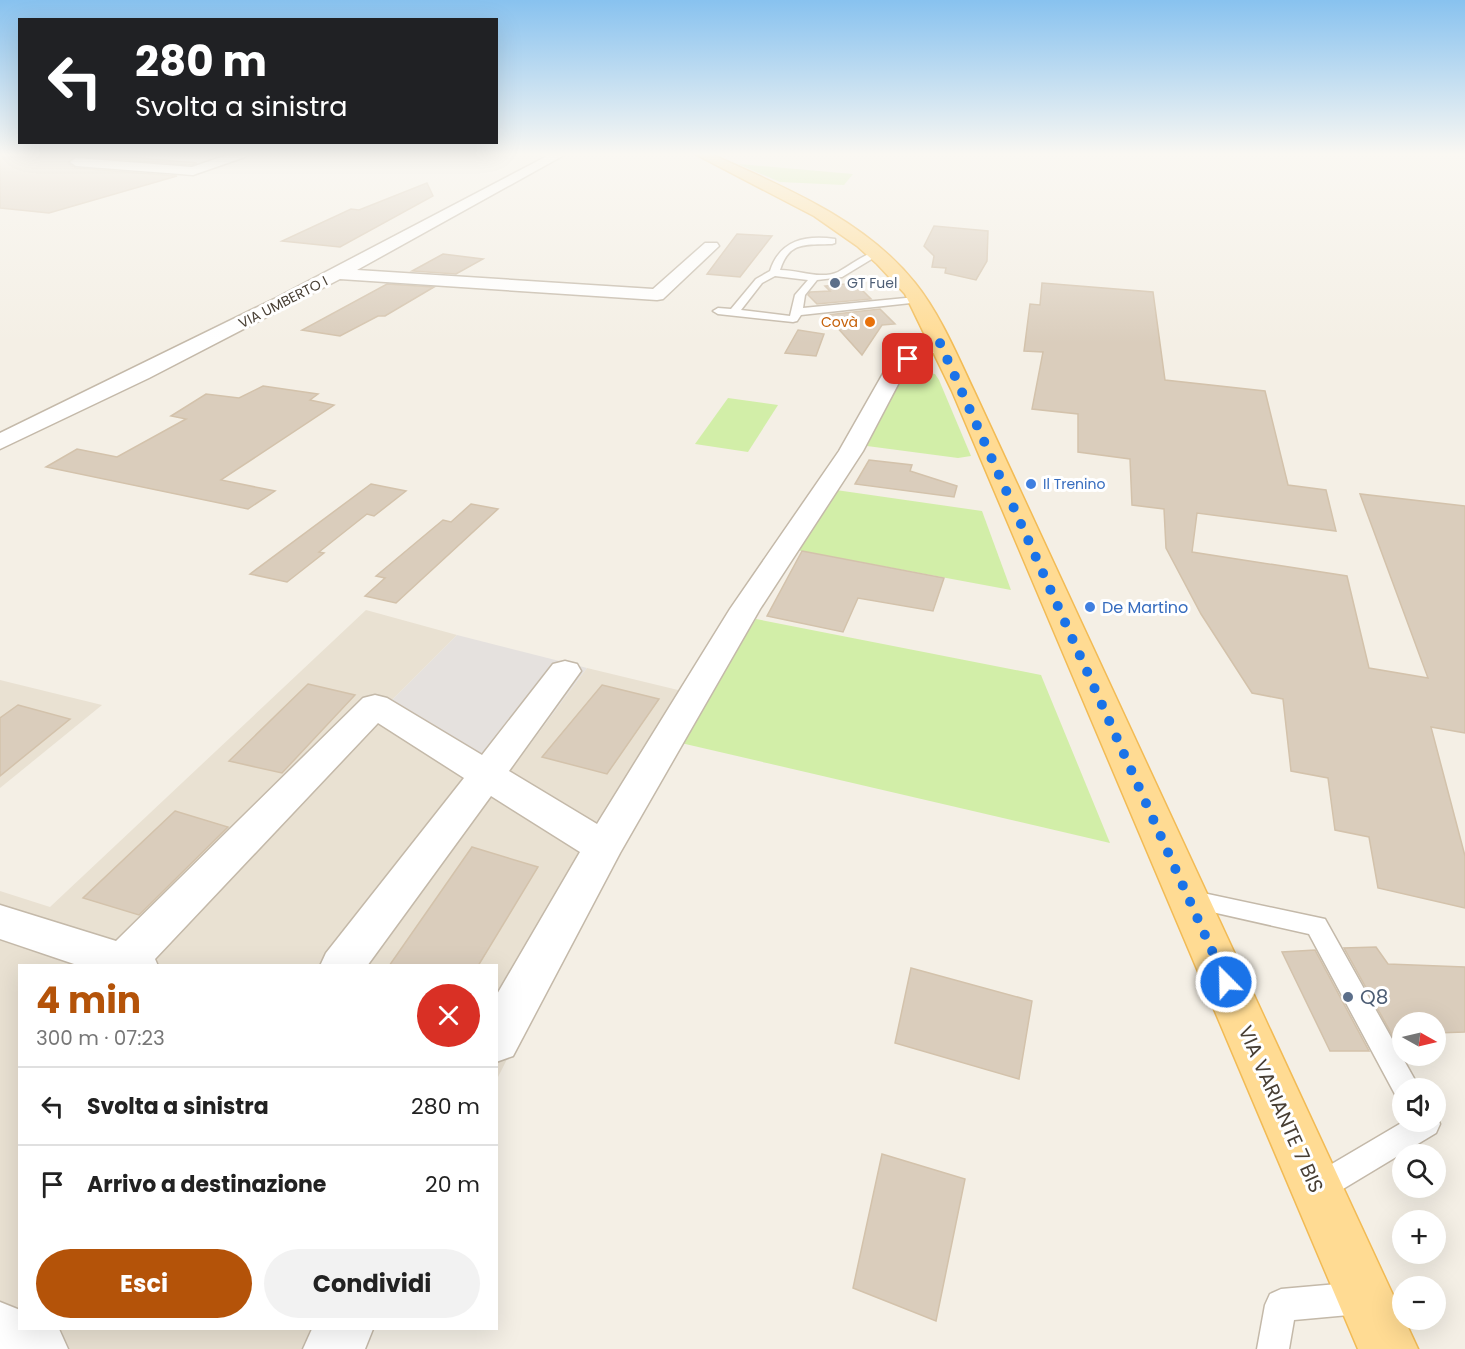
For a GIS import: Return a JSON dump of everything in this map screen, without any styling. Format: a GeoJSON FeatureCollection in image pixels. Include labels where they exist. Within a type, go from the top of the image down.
{"type":"FeatureCollection","features":[{"type":"Feature","properties":{"kind":"main road","name":"VIA VARIANTE 7 BIS"},"geometry":{"type":"LineString","coordinates":[[827,217],[849,231],[898,275],[916,300],[940,343],[1388,1349]]}},
{"type":"Feature","properties":{"kind":"street","name":"VIA UMBERTO I"},"geometry":{"type":"LineString","coordinates":[[0,442],[114,388],[339,274],[444,217]]}},
{"type":"Feature","properties":{"kind":"street"},"geometry":{"type":"LineString","coordinates":[[339,274],[657,295],[711,246]]}},
{"type":"Feature","properties":{"kind":"street"},"geometry":{"type":"LineString","coordinates":[[498,1037],[603,847],[745,609],[851,451],[896,367],[940,343]]}},
{"type":"Feature","properties":{"kind":"street"},"geometry":{"type":"LineString","coordinates":[[344,964],[565,672]]}},
{"type":"Feature","properties":{"kind":"street"},"geometry":{"type":"LineString","coordinates":[[0,922],[130,964],[375,706],[603,847]]}},
{"type":"Feature","properties":{"kind":"street"},"geometry":{"type":"LineString","coordinates":[[333,1349],[343,1330]]}},
{"type":"Feature","properties":{"kind":"street"},"geometry":{"type":"LineString","coordinates":[[0,1331],[38,1349]]}},
{"type":"Feature","properties":{"kind":"lane"},"geometry":{"type":"LineString","coordinates":[[775,271],[779,255],[793,244],[832,241]]}},
{"type":"Feature","properties":{"kind":"lane"},"geometry":{"type":"LineString","coordinates":[[734,313],[762,278],[775,271],[814,279],[839,275],[859,261],[876,254]]}},
{"type":"Feature","properties":{"kind":"lane"},"geometry":{"type":"LineString","coordinates":[[795,315],[800,295],[814,279]]}},
{"type":"Feature","properties":{"kind":"lane"},"geometry":{"type":"LineString","coordinates":[[718,311],[795,315],[916,300]]}},
{"type":"Feature","properties":{"kind":"lane"},"geometry":{"type":"LineString","coordinates":[[795,315],[820,322]]}},
{"type":"Feature","properties":{"kind":"lane"},"geometry":{"type":"LineString","coordinates":[[1189,899],[1317,926],[1401,1078]]}},
{"type":"Feature","properties":{"kind":"lane"},"geometry":{"type":"LineString","coordinates":[[1317,1189],[1413,1132]]}},
{"type":"Feature","properties":{"kind":"lane"},"geometry":{"type":"LineString","coordinates":[[1273,1349],[1281,1305],[1365,1297]]}},
{"type":"Feature","properties":{"kind":"shaded area"},"geometry":{"type":"Polygon","coordinates":[[[366,610],[457,635],[390,702],[510,771],[587,668],[707,697],[536,1002],[498,1077],[498,964],[18,964],[18,1330],[367,1330],[357,1349],[0,1349],[0,891],[50,907],[366,610]]]}},
{"type":"Feature","properties":{"kind":"shaded area"},"geometry":{"type":"Polygon","coordinates":[[[457,635],[587,668],[510,771],[390,702],[457,635]]]}},
{"type":"Feature","properties":{"kind":"shaded area"},"geometry":{"type":"Polygon","coordinates":[[[0,680],[102,705],[0,788],[0,680]]]}},
{"type":"Feature","properties":{"kind":"green space"},"geometry":{"type":"Polygon","coordinates":[[[914,370],[935,374],[939,380],[971,456],[958,458],[867,446],[902,372],[914,370]]]}},
{"type":"Feature","properties":{"kind":"green space"},"geometry":{"type":"Polygon","coordinates":[[[728,398],[778,405],[748,452],[695,444],[728,398]]]}},
{"type":"Feature","properties":{"kind":"green space"},"geometry":{"type":"Polygon","coordinates":[[[836,490],[982,511],[1011,590],[796,550],[836,490]]]}},
{"type":"Feature","properties":{"kind":"green space"},"geometry":{"type":"Polygon","coordinates":[[[756,619],[1041,675],[1110,843],[681,743],[756,619]]]}},
{"type":"Feature","properties":{"kind":"building"},"geometry":{"type":"Polygon","coordinates":[[[334,217],[395,217],[340,247],[282,241],[334,217]]]}},
{"type":"Feature","properties":{"kind":"building"},"geometry":{"type":"Polygon","coordinates":[[[934,226],[988,231],[987,261],[976,280],[945,273],[946,268],[932,267],[934,256],[924,246],[934,226]]]}},
{"type":"Feature","properties":{"kind":"building"},"geometry":{"type":"Polygon","coordinates":[[[737,234],[772,236],[740,277],[707,274],[737,234]]]}},
{"type":"Feature","properties":{"kind":"building"},"geometry":{"type":"Polygon","coordinates":[[[443,254],[483,259],[456,274],[412,271],[443,254]]]}},
{"type":"Feature","properties":{"kind":"building"},"geometry":{"type":"Polygon","coordinates":[[[855,283],[871,299],[817,304],[808,295],[810,292],[830,291],[825,286],[855,283]]]}},
{"type":"Feature","properties":{"kind":"building"},"geometry":{"type":"Polygon","coordinates":[[[1042,283],[1153,292],[1165,380],[1265,391],[1288,485],[1326,490],[1336,531],[1197,513],[1192,552],[1347,576],[1369,668],[1428,678],[1360,494],[1465,506],[1465,733],[1431,727],[1465,856],[1465,908],[1378,888],[1369,837],[1335,830],[1328,778],[1291,771],[1283,699],[1252,693],[1201,614],[1166,548],[1164,509],[1132,505],[1130,459],[1078,452],[1078,414],[1032,409],[1043,352],[1024,351],[1030,304],[1040,305],[1042,283]]]}},
{"type":"Feature","properties":{"kind":"building"},"geometry":{"type":"Polygon","coordinates":[[[387,284],[434,287],[385,316],[378,316],[340,336],[302,330],[387,284]]]}},
{"type":"Feature","properties":{"kind":"building"},"geometry":{"type":"Polygon","coordinates":[[[880,309],[895,324],[882,325],[862,355],[826,315],[880,309]]]}},
{"type":"Feature","properties":{"kind":"building"},"geometry":{"type":"Polygon","coordinates":[[[798,330],[824,334],[816,356],[785,353],[798,330]]]}},
{"type":"Feature","properties":{"kind":"building"},"geometry":{"type":"Polygon","coordinates":[[[263,386],[318,394],[310,400],[334,405],[221,480],[275,491],[248,509],[46,467],[77,449],[117,457],[186,419],[171,416],[206,394],[239,398],[263,386]]]}},
{"type":"Feature","properties":{"kind":"building"},"geometry":{"type":"Polygon","coordinates":[[[869,460],[912,465],[910,471],[957,486],[954,497],[855,484],[869,460]]]}},
{"type":"Feature","properties":{"kind":"building"},"geometry":{"type":"Polygon","coordinates":[[[371,484],[406,491],[374,516],[367,514],[319,552],[324,553],[287,582],[250,574],[371,484]]]}},
{"type":"Feature","properties":{"kind":"building"},"geometry":{"type":"Polygon","coordinates":[[[471,504],[498,509],[396,603],[365,596],[385,578],[376,576],[443,520],[451,522],[471,504]]]}},
{"type":"Feature","properties":{"kind":"building"},"geometry":{"type":"Polygon","coordinates":[[[802,551],[944,578],[933,611],[858,598],[843,632],[767,616],[802,551]]]}},
{"type":"Feature","properties":{"kind":"building"},"geometry":{"type":"Polygon","coordinates":[[[308,684],[355,695],[282,773],[229,761],[308,684]]]}},
{"type":"Feature","properties":{"kind":"building"},"geometry":{"type":"Polygon","coordinates":[[[602,685],[659,699],[607,774],[542,757],[602,685]]]}},
{"type":"Feature","properties":{"kind":"building"},"geometry":{"type":"Polygon","coordinates":[[[18,705],[70,719],[0,776],[0,718],[18,705]]]}},
{"type":"Feature","properties":{"kind":"building"},"geometry":{"type":"Polygon","coordinates":[[[175,811],[228,827],[139,915],[83,898],[175,811]]]}},
{"type":"Feature","properties":{"kind":"building"},"geometry":{"type":"Polygon","coordinates":[[[472,847],[538,867],[479,964],[390,964],[472,847]]]}},
{"type":"Feature","properties":{"kind":"building"},"geometry":{"type":"Polygon","coordinates":[[[1376,947],[1388,964],[1465,967],[1465,1032],[1446,1033],[1446,1012],[1392,1012],[1392,1035],[1344,948],[1376,947]]]}},
{"type":"Feature","properties":{"kind":"building"},"geometry":{"type":"Polygon","coordinates":[[[1315,950],[1369,1051],[1330,1051],[1282,952],[1315,950]]]}},
{"type":"Feature","properties":{"kind":"building"},"geometry":{"type":"Polygon","coordinates":[[[911,968],[1032,1001],[1019,1079],[895,1043],[911,968]]]}},
{"type":"Feature","properties":{"kind":"building"},"geometry":{"type":"Polygon","coordinates":[[[882,1154],[965,1179],[936,1321],[853,1288],[882,1154]]]}},
{"type":"Feature","properties":{"kind":"place","name":"GT Fuel"},"geometry":{"type":"Point","coordinates":[835,283]}},
{"type":"Feature","properties":{"kind":"place","name":"Covà"},"geometry":{"type":"Point","coordinates":[870,322]}},
{"type":"Feature","properties":{"kind":"place","name":"Il Trenino"},"geometry":{"type":"Point","coordinates":[1031,484]}},
{"type":"Feature","properties":{"kind":"place","name":"De Martino"},"geometry":{"type":"Point","coordinates":[1090,607]}},
{"type":"Feature","properties":{"kind":"place","name":"Q8"},"geometry":{"type":"Point","coordinates":[1348,997]}},
{"type":"Feature","properties":{"kind":"route"},"geometry":{"type":"LineString","coordinates":[[908,359],[940,343],[1226,982]]}}]}
